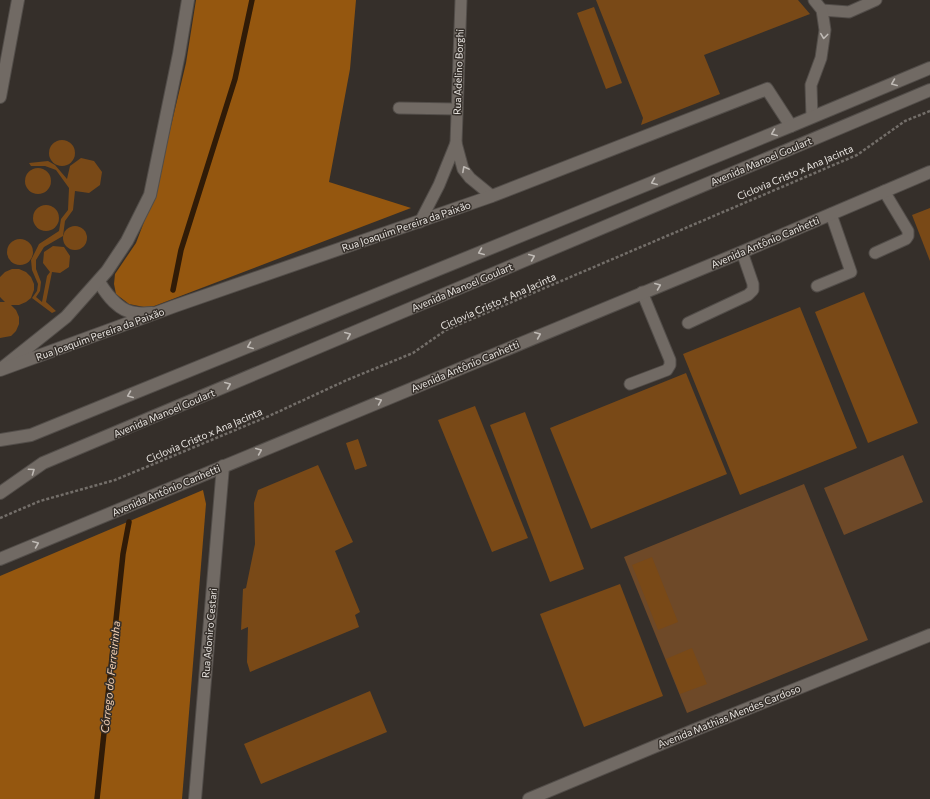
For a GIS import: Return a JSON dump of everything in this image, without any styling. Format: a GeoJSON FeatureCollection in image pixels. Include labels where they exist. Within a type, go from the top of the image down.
{"type":"FeatureCollection","features":[{"type":"Feature","properties":{"kind":"street"},"geometry":{"type":"LineString","coordinates":[[0,97],[18,0]]}},
{"type":"Feature","properties":{"kind":"street","name":"Rua Joaquim Pereira da Paixão"},"geometry":{"type":"LineString","coordinates":[[0,370],[66,317],[99,282],[127,241],[150,195],[188,0]]}},
{"type":"Feature","properties":{"kind":"street","name":"Avenida Manoel Goulart"},"geometry":{"type":"LineString","coordinates":[[0,440],[31,435],[930,68]]}},
{"type":"Feature","properties":{"kind":"street","name":"Rua Joaquim Pereira da Paixão"},"geometry":{"type":"LineString","coordinates":[[0,370],[492,196],[767,89],[791,126]]}},
{"type":"Feature","properties":{"kind":"street","name":"Avenida Manoel Goulart"},"geometry":{"type":"LineString","coordinates":[[0,493],[43,463],[930,90]]}},
{"type":"Feature","properties":{"kind":"street","name":"Avenida Antônio Canhetti"},"geometry":{"type":"LineString","coordinates":[[0,559],[642,292],[742,252],[930,172]]}},
{"type":"Feature","properties":{"kind":"street"},"geometry":{"type":"LineString","coordinates":[[99,282],[109,298],[121,308],[134,313],[156,314]]}},
{"type":"Feature","properties":{"kind":"street","name":"Rua Adoniro Cestari"},"geometry":{"type":"LineString","coordinates":[[196,799],[223,466]]}},
{"type":"Feature","properties":{"kind":"street","name":"Avenida Mathias Mendes Cardoso"},"geometry":{"type":"LineString","coordinates":[[529,799],[692,731],[930,635]]}},
{"type":"Feature","properties":{"kind":"lane","name":"Rua Adelino Borghi"},"geometry":{"type":"LineString","coordinates":[[456,143],[461,0]]}},
{"type":"Feature","properties":{"kind":"lane"},"geometry":{"type":"LineString","coordinates":[[812,117],[811,85],[821,58],[825,30],[822,10],[814,0]]}},
{"type":"Feature","properties":{"kind":"lane"},"geometry":{"type":"LineString","coordinates":[[822,10],[850,12],[876,0]]}},
{"type":"Feature","properties":{"kind":"lane"},"geometry":{"type":"LineString","coordinates":[[399,108],[457,109]]}},
{"type":"Feature","properties":{"kind":"lane"},"geometry":{"type":"LineString","coordinates":[[456,143],[463,169],[470,178],[492,196]]}},
{"type":"Feature","properties":{"kind":"lane"},"geometry":{"type":"LineString","coordinates":[[420,222],[439,186],[456,143]]}},
{"type":"Feature","properties":{"kind":"lane"},"geometry":{"type":"LineString","coordinates":[[875,253],[906,239],[908,236],[908,231],[884,191]]}},
{"type":"Feature","properties":{"kind":"lane"},"geometry":{"type":"LineString","coordinates":[[817,286],[851,272],[831,214]]}},
{"type":"Feature","properties":{"kind":"lane"},"geometry":{"type":"LineString","coordinates":[[688,323],[748,295],[753,290],[753,284],[742,252]]}},
{"type":"Feature","properties":{"kind":"lane"},"geometry":{"type":"LineString","coordinates":[[630,384],[667,370],[670,365],[670,360],[642,292]]}},
{"type":"Feature","properties":{"kind":"path","name":"Ciclovia Cristo x Ana Jacinta"},"geometry":{"type":"LineString","coordinates":[[0,518],[40,501],[116,480],[270,416],[347,380],[413,353],[446,330],[857,155],[905,121],[930,111]]}},
{"type":"Feature","properties":{"kind":"shaded area"},"geometry":{"type":"Polygon","coordinates":[[[196,0],[356,0],[350,69],[329,182],[411,208],[149,308],[129,304],[116,294],[114,284],[115,274],[136,243],[155,193],[186,63],[196,0]]]}},
{"type":"Feature","properties":{"kind":"shaded area"},"geometry":{"type":"Polygon","coordinates":[[[903,455],[923,502],[844,535],[824,488],[903,455]]]}},
{"type":"Feature","properties":{"kind":"shaded area"},"geometry":{"type":"Polygon","coordinates":[[[804,484],[868,640],[687,713],[624,557],[804,484]]]}},
{"type":"Feature","properties":{"kind":"shaded area"},"geometry":{"type":"Polygon","coordinates":[[[203,490],[206,504],[182,799],[0,799],[0,576],[203,490]]]}},
{"type":"Feature","properties":{"kind":"building"},"geometry":{"type":"Polygon","coordinates":[[[596,0],[798,0],[810,14],[704,55],[720,94],[641,125],[643,118],[596,0]]]}},
{"type":"Feature","properties":{"kind":"building"},"geometry":{"type":"Polygon","coordinates":[[[594,7],[622,83],[606,89],[577,13],[594,7]]]}},
{"type":"Feature","properties":{"kind":"building"},"geometry":{"type":"Polygon","coordinates":[[[62,140],[71,144],[75,153],[71,162],[62,166],[53,162],[49,153],[53,144],[62,140]]]}},
{"type":"Feature","properties":{"kind":"building"},"geometry":{"type":"Polygon","coordinates":[[[81,158],[94,161],[102,172],[100,185],[89,193],[75,191],[73,210],[65,221],[63,236],[44,247],[36,260],[36,269],[41,282],[40,291],[36,297],[42,302],[47,276],[50,272],[43,263],[44,252],[53,246],[64,247],[70,256],[69,267],[60,273],[52,272],[46,302],[56,311],[52,313],[32,298],[37,291],[38,284],[32,270],[31,260],[39,244],[59,231],[61,219],[68,210],[69,188],[56,170],[45,166],[31,166],[29,163],[48,161],[55,165],[67,179],[70,166],[81,158]]]}},
{"type":"Feature","properties":{"kind":"building"},"geometry":{"type":"Polygon","coordinates":[[[38,168],[47,172],[51,181],[47,190],[38,194],[29,190],[25,181],[29,172],[38,168]]]}},
{"type":"Feature","properties":{"kind":"building"},"geometry":{"type":"Polygon","coordinates":[[[46,205],[55,209],[59,218],[55,227],[46,231],[37,227],[33,218],[37,209],[46,205]]]}},
{"type":"Feature","properties":{"kind":"building"},"geometry":{"type":"Polygon","coordinates":[[[930,208],[930,261],[912,215],[930,208]]]}},
{"type":"Feature","properties":{"kind":"building"},"geometry":{"type":"Polygon","coordinates":[[[75,226],[84,229],[87,238],[84,247],[75,250],[66,247],[63,238],[66,229],[75,226]]]}},
{"type":"Feature","properties":{"kind":"building"},"geometry":{"type":"Polygon","coordinates":[[[20,239],[29,243],[33,252],[29,261],[20,265],[11,261],[7,252],[11,243],[20,239]]]}},
{"type":"Feature","properties":{"kind":"building"},"geometry":{"type":"Polygon","coordinates":[[[12,269],[19,269],[26,272],[31,277],[34,284],[34,290],[31,298],[26,302],[19,305],[11,305],[16,310],[19,317],[19,324],[16,331],[11,336],[0,338],[0,302],[5,302],[0,297],[0,277],[5,272],[12,269]]]}},
{"type":"Feature","properties":{"kind":"building"},"geometry":{"type":"Polygon","coordinates":[[[864,292],[918,423],[868,443],[815,312],[864,292]]]}},
{"type":"Feature","properties":{"kind":"building"},"geometry":{"type":"Polygon","coordinates":[[[800,307],[857,448],[740,495],[683,354],[800,307]]]}},
{"type":"Feature","properties":{"kind":"building"},"geometry":{"type":"Polygon","coordinates":[[[686,373],[727,474],[591,529],[550,428],[686,373]]]}},
{"type":"Feature","properties":{"kind":"building"},"geometry":{"type":"Polygon","coordinates":[[[475,406],[528,538],[492,552],[438,420],[475,406]]]}},
{"type":"Feature","properties":{"kind":"building"},"geometry":{"type":"Polygon","coordinates":[[[525,412],[584,569],[550,582],[490,425],[525,412]]]}},
{"type":"Feature","properties":{"kind":"building"},"geometry":{"type":"Polygon","coordinates":[[[358,439],[367,466],[355,470],[346,443],[358,439]]]}},
{"type":"Feature","properties":{"kind":"building"},"geometry":{"type":"Polygon","coordinates":[[[318,465],[353,542],[335,551],[360,612],[355,615],[359,627],[250,672],[247,662],[248,627],[241,630],[243,589],[246,588],[255,544],[254,503],[258,490],[318,465]]]}},
{"type":"Feature","properties":{"kind":"building"},"geometry":{"type":"Polygon","coordinates":[[[652,557],[678,622],[658,630],[632,565],[652,557]]]}},
{"type":"Feature","properties":{"kind":"building"},"geometry":{"type":"Polygon","coordinates":[[[620,584],[663,696],[584,727],[540,614],[620,584]]]}},
{"type":"Feature","properties":{"kind":"building"},"geometry":{"type":"Polygon","coordinates":[[[692,648],[707,684],[680,694],[666,659],[692,648]]]}},
{"type":"Feature","properties":{"kind":"building"},"geometry":{"type":"Polygon","coordinates":[[[370,691],[387,732],[261,784],[244,744],[370,691]]]}},
{"type":"Feature","properties":{"kind":"waterway"},"geometry":{"type":"LineString","coordinates":[[173,290],[181,250],[235,79],[252,0]]}},
{"type":"Feature","properties":{"kind":"waterway","name":"Córrego do Ferreirinha"},"geometry":{"type":"LineString","coordinates":[[97,799],[123,554],[129,522]]}}]}
